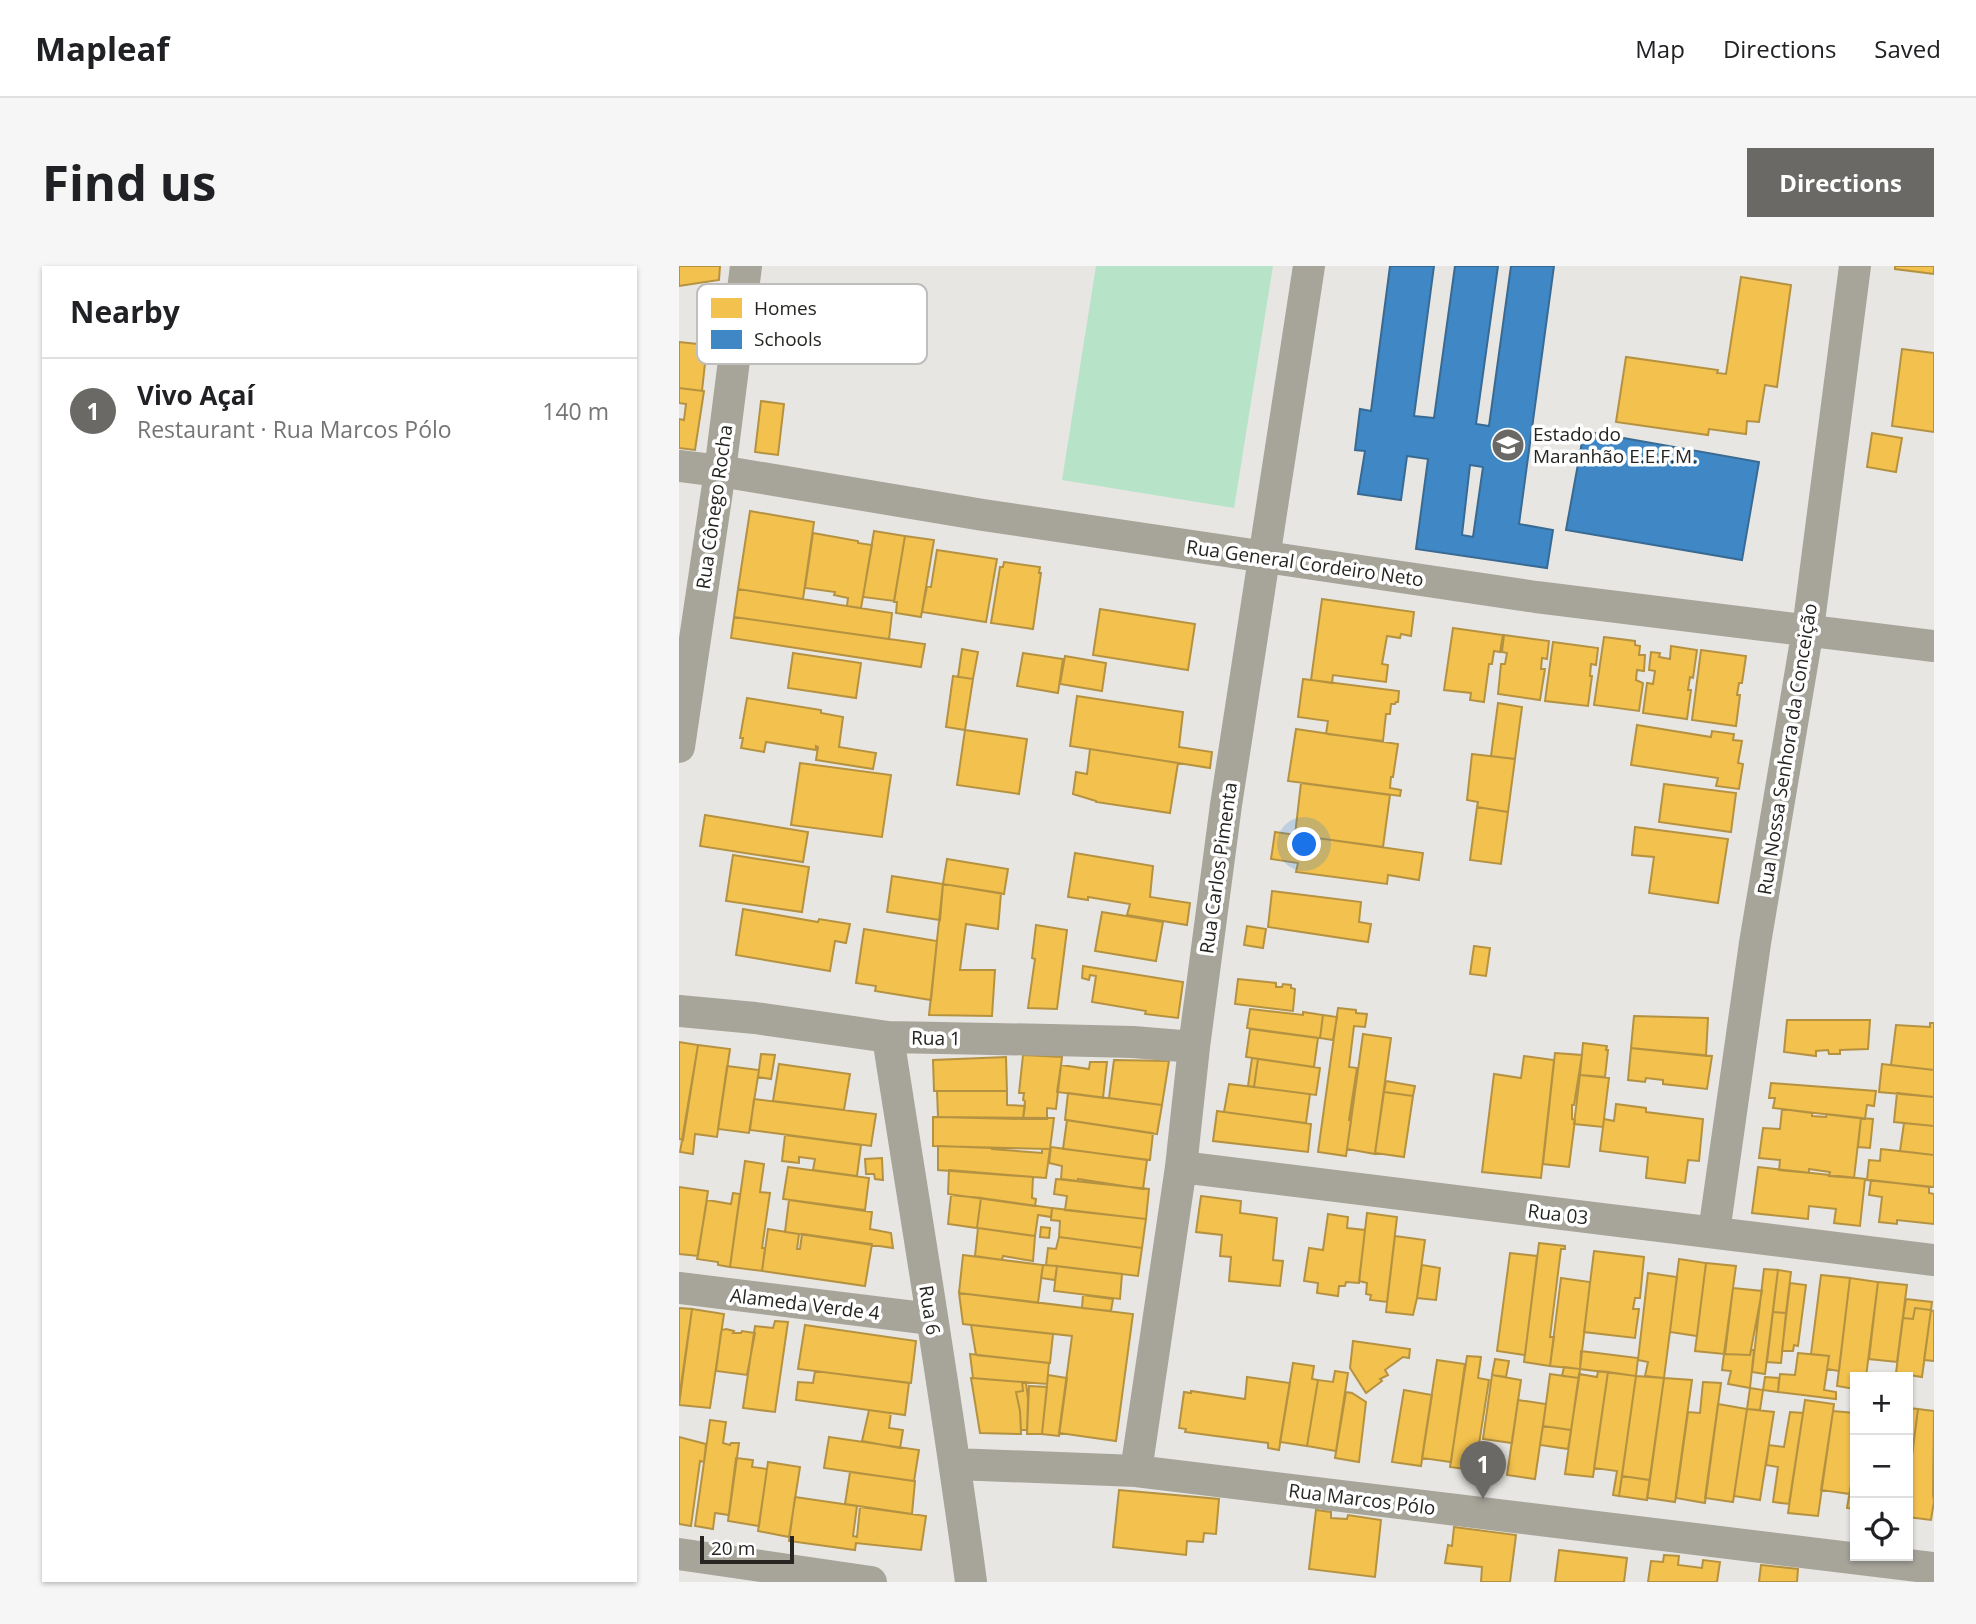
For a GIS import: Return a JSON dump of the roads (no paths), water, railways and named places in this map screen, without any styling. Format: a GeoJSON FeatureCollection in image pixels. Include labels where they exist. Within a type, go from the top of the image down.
{"type":"FeatureCollection","features":[{"type":"Feature","properties":{"kind":"street","name":"Rua Cônego Rocha"},"geometry":{"type":"LineString","coordinates":[[744,284],[746,266]]}},
{"type":"Feature","properties":{"kind":"street","name":"Rua Carlos Pimenta"},"geometry":{"type":"LineString","coordinates":[[1136,1472],[1181,1167],[1228,791],[1310,266]]}},
{"type":"Feature","properties":{"kind":"street","name":"Rua Nossa Senhora da Conceição"},"geometry":{"type":"LineString","coordinates":[[1714,1232],[1755,943],[1808,629],[1856,266]]}},
{"type":"Feature","properties":{"kind":"street","name":"Rua Cônego Rocha"},"geometry":{"type":"LineString","coordinates":[[679,747],[734,364]]}},
{"type":"Feature","properties":{"kind":"street","name":"Rua General Cordeiro Neto"},"geometry":{"type":"LineString","coordinates":[[679,466],[983,515],[1536,597],[1934,646]]}},
{"type":"Feature","properties":{"kind":"street","name":"Rua 1"},"geometry":{"type":"LineString","coordinates":[[679,1011],[755,1018],[888,1037],[1133,1042],[1194,1047]]}},
{"type":"Feature","properties":{"kind":"street","name":"Rua 6"},"geometry":{"type":"LineString","coordinates":[[888,1037],[971,1582]]}},
{"type":"Feature","properties":{"kind":"street","name":"Rua 03"},"geometry":{"type":"LineString","coordinates":[[1181,1167],[1934,1260]]}},
{"type":"Feature","properties":{"kind":"street","name":"Alameda Verde 4"},"geometry":{"type":"LineString","coordinates":[[679,1288],[931,1319]]}},
{"type":"Feature","properties":{"kind":"street","name":"Rua Marcos Pólo"},"geometry":{"type":"LineString","coordinates":[[955,1464],[1136,1472],[1934,1568]]}},
{"type":"Feature","properties":{"kind":"street"},"geometry":{"type":"LineString","coordinates":[[679,1554],[827,1579],[871,1582]]}},
{"type":"Feature","properties":{"kind":"place","name":"Estado do Maranhão E.E.F.M."},"geometry":{"type":"Point","coordinates":[1508,445]}},
{"type":"Feature","properties":{"kind":"place","name":"Vivo Açaí"},"geometry":{"type":"Point","coordinates":[1483,1499]}}]}
